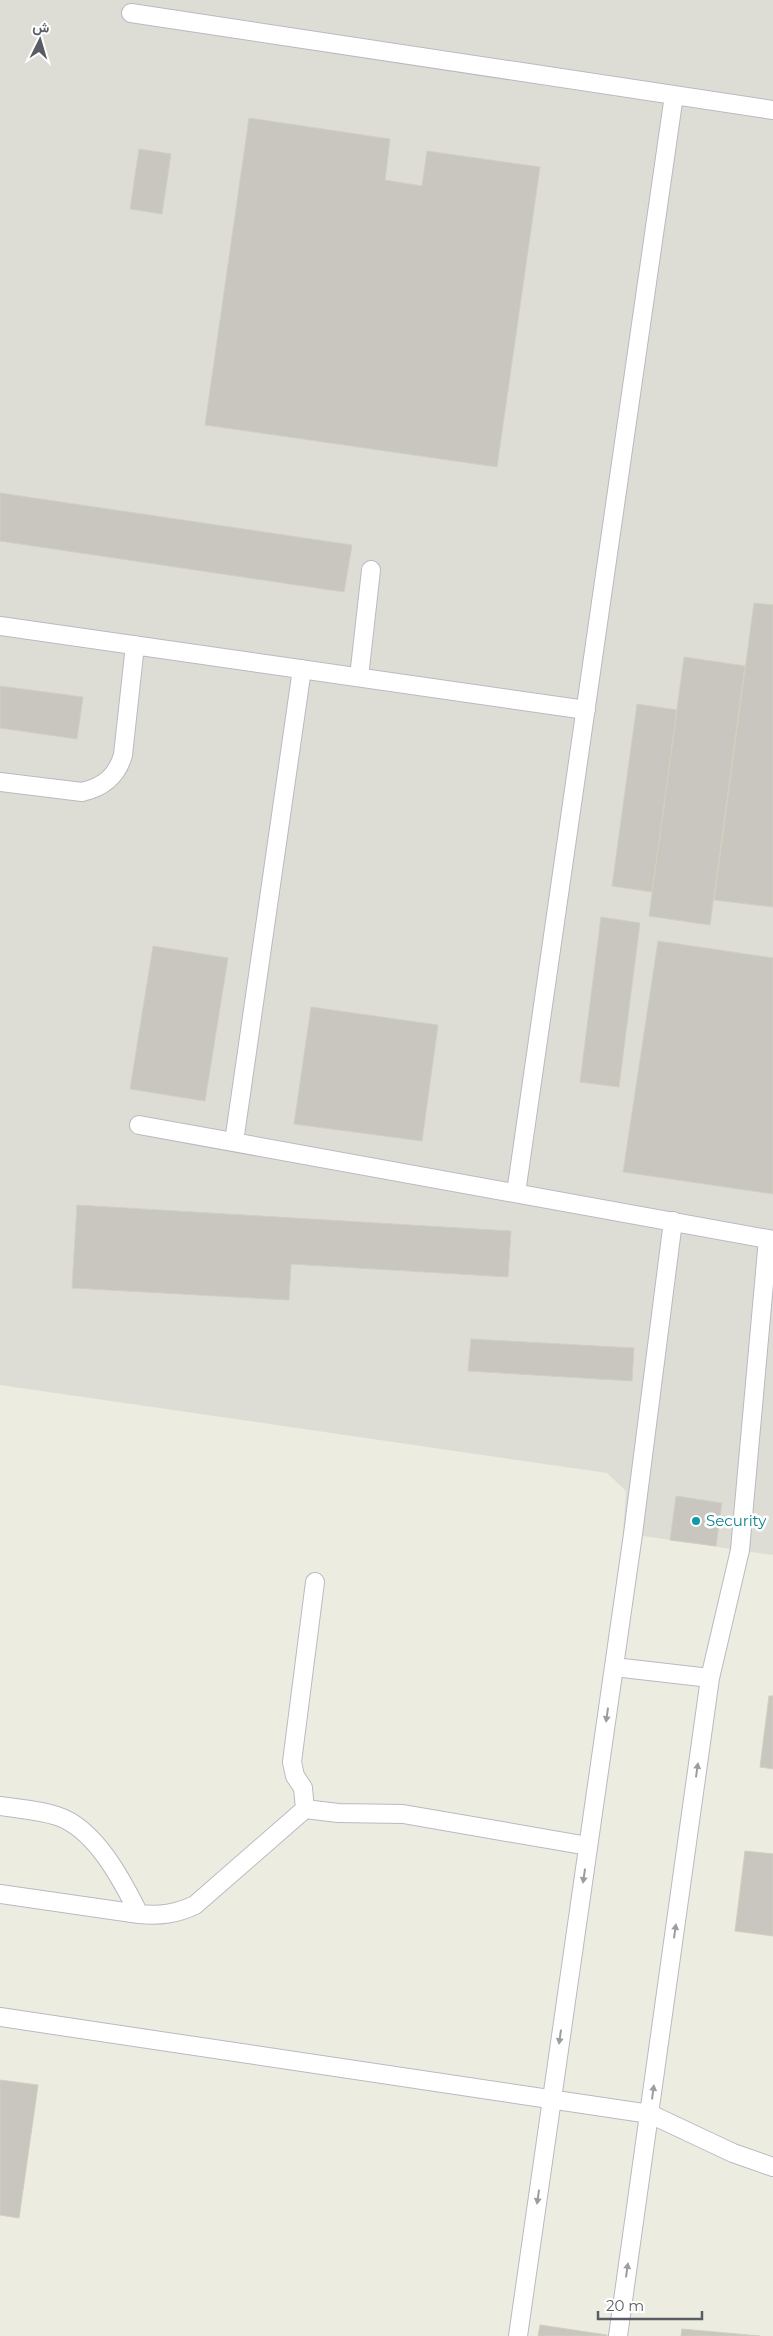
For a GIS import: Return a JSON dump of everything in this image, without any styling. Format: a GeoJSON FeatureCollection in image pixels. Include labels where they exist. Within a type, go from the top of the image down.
{"type":"FeatureCollection","features":[{"type":"Feature","properties":{"kind":"lane"},"geometry":{"type":"LineString","coordinates":[[131,13],[773,110]]}},
{"type":"Feature","properties":{"kind":"lane"},"geometry":{"type":"LineString","coordinates":[[516,1193],[674,95]]}},
{"type":"Feature","properties":{"kind":"lane"},"geometry":{"type":"LineString","coordinates":[[359,677],[371,570]]}},
{"type":"Feature","properties":{"kind":"lane"},"geometry":{"type":"LineString","coordinates":[[0,626],[586,710]]}},
{"type":"Feature","properties":{"kind":"lane"},"geometry":{"type":"LineString","coordinates":[[0,782],[82,792],[100,786],[113,776],[120,766],[123,755],[135,645]]}},
{"type":"Feature","properties":{"kind":"lane"},"geometry":{"type":"LineString","coordinates":[[234,1142],[302,669]]}},
{"type":"Feature","properties":{"kind":"lane"},"geometry":{"type":"LineString","coordinates":[[139,1125],[770,1239],[740,1550],[710,1678],[618,2336]]}},
{"type":"Feature","properties":{"kind":"lane"},"geometry":{"type":"LineString","coordinates":[[518,2336],[614,1667],[673,1221]]}},
{"type":"Feature","properties":{"kind":"lane"},"geometry":{"type":"LineString","coordinates":[[305,1809],[303,1788],[295,1776],[292,1762],[314,1582]]}},
{"type":"Feature","properties":{"kind":"lane"},"geometry":{"type":"LineString","coordinates":[[614,1667],[710,1678]]}},
{"type":"Feature","properties":{"kind":"lane"},"geometry":{"type":"LineString","coordinates":[[0,1806],[56,1816],[80,1828],[90,1837],[109,1863],[139,1914]]}},
{"type":"Feature","properties":{"kind":"lane"},"geometry":{"type":"LineString","coordinates":[[0,1894],[139,1914],[158,1916],[177,1913],[196,1905],[305,1809],[338,1813],[403,1814],[588,1846]]}},
{"type":"Feature","properties":{"kind":"lane"},"geometry":{"type":"LineString","coordinates":[[0,2017],[650,2114],[733,2153],[773,2167]]}},
{"type":"Feature","properties":{"kind":"shaded area"},"geometry":{"type":"Polygon","coordinates":[[[0,0],[773,0],[773,1555],[623,1533],[626,1491],[607,1473],[0,1385],[0,0]]]}},
{"type":"Feature","properties":{"kind":"building"},"geometry":{"type":"Polygon","coordinates":[[[249,118],[390,139],[385,180],[422,186],[427,151],[540,167],[497,467],[205,425],[249,118]]]}},
{"type":"Feature","properties":{"kind":"building"},"geometry":{"type":"Polygon","coordinates":[[[139,149],[171,154],[162,214],[130,209],[139,149]]]}},
{"type":"Feature","properties":{"kind":"building"},"geometry":{"type":"Polygon","coordinates":[[[0,493],[352,545],[344,592],[0,541],[0,493]]]}},
{"type":"Feature","properties":{"kind":"building"},"geometry":{"type":"Polygon","coordinates":[[[754,603],[773,605],[773,907],[714,900],[754,603]]]}},
{"type":"Feature","properties":{"kind":"building"},"geometry":{"type":"Polygon","coordinates":[[[684,657],[745,666],[710,925],[649,916],[684,657]]]}},
{"type":"Feature","properties":{"kind":"building"},"geometry":{"type":"Polygon","coordinates":[[[0,686],[83,697],[77,739],[0,728],[0,686]]]}},
{"type":"Feature","properties":{"kind":"building"},"geometry":{"type":"Polygon","coordinates":[[[637,704],[677,710],[652,892],[612,886],[637,704]]]}},
{"type":"Feature","properties":{"kind":"building"},"geometry":{"type":"Polygon","coordinates":[[[601,917],[640,923],[619,1087],[580,1082],[601,917]]]}},
{"type":"Feature","properties":{"kind":"building"},"geometry":{"type":"Polygon","coordinates":[[[658,941],[773,958],[773,1194],[623,1172],[658,941]]]}},
{"type":"Feature","properties":{"kind":"building"},"geometry":{"type":"Polygon","coordinates":[[[153,946],[228,958],[205,1101],[130,1089],[153,946]]]}},
{"type":"Feature","properties":{"kind":"building"},"geometry":{"type":"Polygon","coordinates":[[[311,1007],[438,1025],[422,1141],[294,1124],[311,1007]]]}},
{"type":"Feature","properties":{"kind":"building"},"geometry":{"type":"Polygon","coordinates":[[[77,1205],[511,1231],[508,1277],[291,1264],[289,1300],[72,1288],[77,1205]]]}},
{"type":"Feature","properties":{"kind":"building"},"geometry":{"type":"Polygon","coordinates":[[[471,1339],[634,1348],[632,1381],[468,1371],[471,1339]]]}},
{"type":"Feature","properties":{"kind":"building","name":"Security"},"geometry":{"type":"Polygon","coordinates":[[[676,1496],[722,1503],[716,1546],[670,1540],[676,1496]]]}},
{"type":"Feature","properties":{"kind":"building"},"geometry":{"type":"Polygon","coordinates":[[[769,1696],[773,1696],[773,1769],[760,1767],[769,1696]]]}},
{"type":"Feature","properties":{"kind":"building"},"geometry":{"type":"Polygon","coordinates":[[[745,1851],[773,1854],[773,1936],[735,1931],[745,1851]]]}},
{"type":"Feature","properties":{"kind":"building"},"geometry":{"type":"Polygon","coordinates":[[[0,2080],[38,2085],[19,2218],[0,2215],[0,2080]]]}},
{"type":"Feature","properties":{"kind":"building"},"geometry":{"type":"Polygon","coordinates":[[[540,2325],[607,2335],[607,2336],[538,2336],[540,2325]]]}},
{"type":"Feature","properties":{"kind":"building"},"geometry":{"type":"Polygon","coordinates":[[[682,2329],[760,2336],[681,2336],[682,2329]]]}},
{"type":"Feature","properties":{"kind":"place","name":"Security"},"geometry":{"type":"Point","coordinates":[696,1521]}}]}
